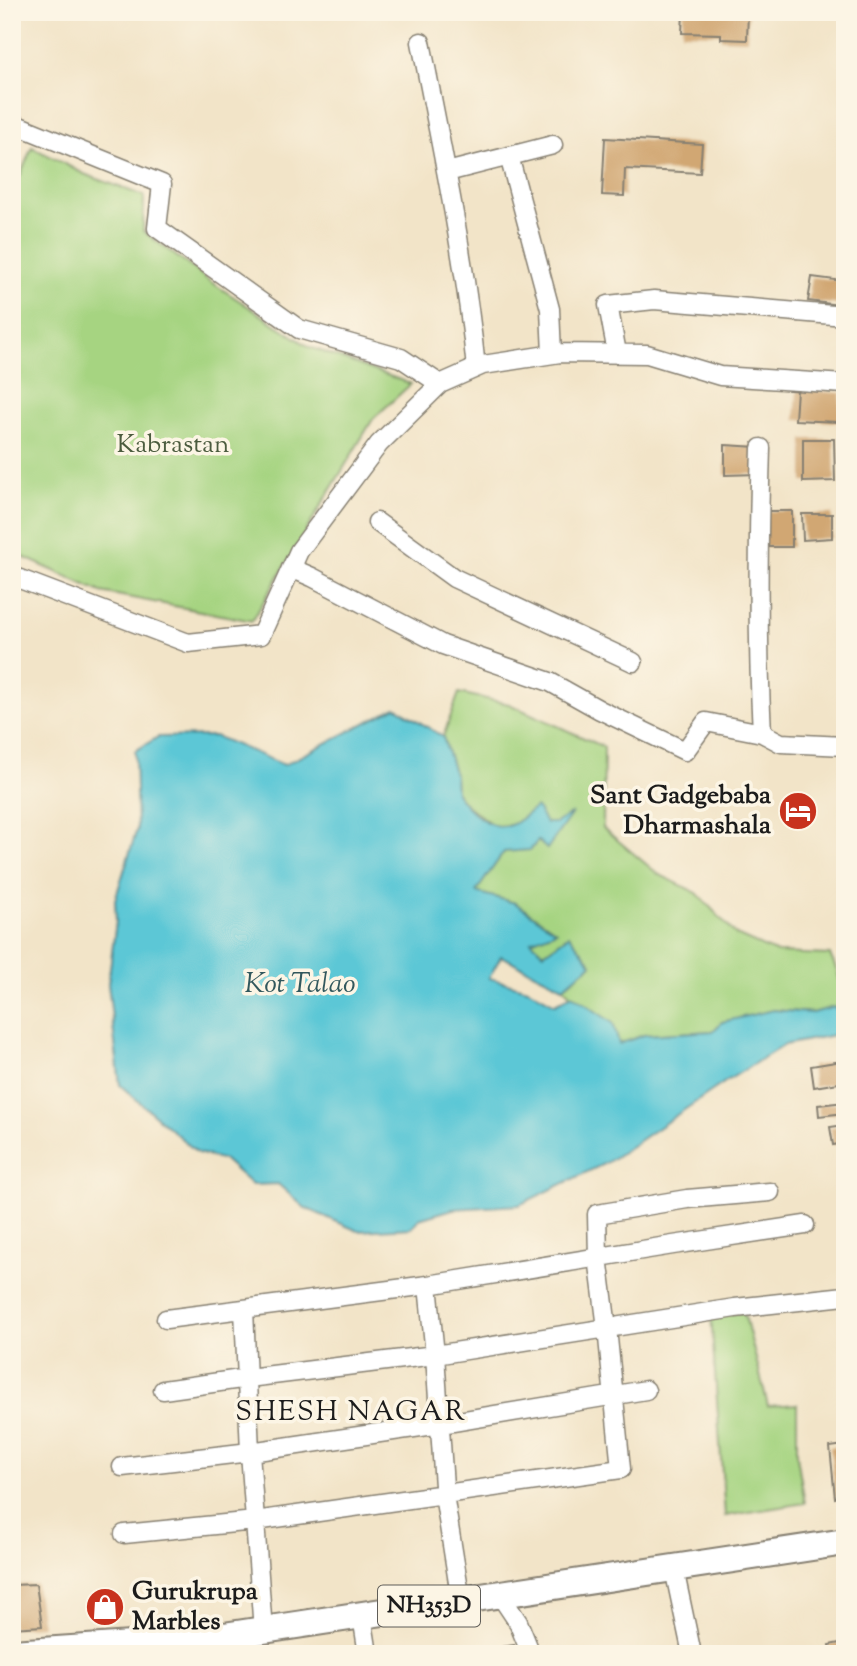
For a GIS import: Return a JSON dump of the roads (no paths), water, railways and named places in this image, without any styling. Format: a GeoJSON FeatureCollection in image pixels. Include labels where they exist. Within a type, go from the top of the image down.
{"type":"FeatureCollection","features":[{"type":"Feature","properties":{"kind":"highway","name":"NH353D"},"geometry":{"type":"LineString","coordinates":[[12,1653],[191,1641],[845,1542]]}},
{"type":"Feature","properties":{"kind":"street"},"geometry":{"type":"LineString","coordinates":[[421,41],[460,242],[476,368]]}},
{"type":"Feature","properties":{"kind":"street"},"geometry":{"type":"LineString","coordinates":[[12,123],[162,184],[157,228],[299,329],[401,358],[440,384]]}},
{"type":"Feature","properties":{"kind":"street"},"geometry":{"type":"LineString","coordinates":[[447,172],[553,145]]}},
{"type":"Feature","properties":{"kind":"street"},"geometry":{"type":"LineString","coordinates":[[509,156],[550,309],[552,354]]}},
{"type":"Feature","properties":{"kind":"street"},"geometry":{"type":"LineString","coordinates":[[617,354],[608,305],[654,300],[845,316]]}},
{"type":"Feature","properties":{"kind":"street"},"geometry":{"type":"LineString","coordinates":[[12,576],[188,643],[261,635],[299,551],[379,444],[440,384],[476,368],[552,354],[648,354],[720,376],[845,384]]}},
{"type":"Feature","properties":{"kind":"street"},"geometry":{"type":"LineString","coordinates":[[761,447],[758,660],[762,733]]}},
{"type":"Feature","properties":{"kind":"street"},"geometry":{"type":"LineString","coordinates":[[377,522],[454,578],[633,662]]}},
{"type":"Feature","properties":{"kind":"street"},"geometry":{"type":"LineString","coordinates":[[291,568],[443,645],[550,682],[600,710],[685,751],[706,722],[762,733],[781,743],[845,746]]}},
{"type":"Feature","properties":{"kind":"street"},"geometry":{"type":"LineString","coordinates":[[124,1534],[255,1521],[621,1469],[598,1257],[597,1214],[687,1199],[770,1192]]}},
{"type":"Feature","properties":{"kind":"street"},"geometry":{"type":"LineString","coordinates":[[166,1319],[428,1286],[805,1225]]}},
{"type":"Feature","properties":{"kind":"street"},"geometry":{"type":"LineString","coordinates":[[428,1286],[441,1424],[444,1494],[461,1601]]}},
{"type":"Feature","properties":{"kind":"street"},"geometry":{"type":"LineString","coordinates":[[163,1391],[435,1355],[735,1308],[845,1296]]}},
{"type":"Feature","properties":{"kind":"street"},"geometry":{"type":"LineString","coordinates":[[244,1309],[262,1631]]}},
{"type":"Feature","properties":{"kind":"street"},"geometry":{"type":"LineString","coordinates":[[122,1467],[250,1452],[441,1424],[646,1390]]}},
{"type":"Feature","properties":{"kind":"street"},"geometry":{"type":"LineString","coordinates":[[674,1569],[692,1654]]}},
{"type":"Feature","properties":{"kind":"street"},"geometry":{"type":"LineString","coordinates":[[500,1595],[518,1622],[531,1654]]}},
{"type":"Feature","properties":{"kind":"street"},"geometry":{"type":"LineString","coordinates":[[362,1616],[368,1654]]}},
{"type":"Feature","properties":{"kind":"water","name":"Kot Talao"},"geometry":{"type":"Polygon","coordinates":[[[396,707],[443,737],[455,776],[456,793],[467,806],[489,823],[497,826],[513,824],[536,807],[546,823],[555,823],[572,813],[547,849],[538,841],[530,850],[504,852],[476,892],[515,903],[556,931],[531,941],[544,953],[569,935],[592,964],[563,987],[501,956],[489,978],[528,989],[555,1004],[572,995],[613,1023],[619,1044],[644,1035],[713,1031],[722,1022],[773,1010],[813,1013],[834,1007],[845,1017],[844,1033],[784,1045],[608,1162],[519,1205],[453,1209],[419,1219],[411,1228],[358,1231],[305,1208],[278,1184],[252,1185],[224,1160],[198,1153],[120,1085],[108,984],[116,921],[115,900],[137,829],[135,751],[158,737],[215,736],[284,765],[396,707]]]}},
{"type":"Feature","properties":{"kind":"place","name":"Sant Gadgebaba Dharmashala"},"geometry":{"type":"Point","coordinates":[798,811]}},
{"type":"Feature","properties":{"kind":"place","name":"Gurukrupa Marbles"},"geometry":{"type":"Point","coordinates":[105,1607]}},
{"type":"Feature","properties":{"kind":"district","name":"SHESH NAGAR"},"geometry":{"type":"Point","coordinates":[351,1413]}},
{"type":"Feature","properties":{"kind":"park label","name":"Kabrastan"},"geometry":{"type":"Point","coordinates":[173,445]}}]}
